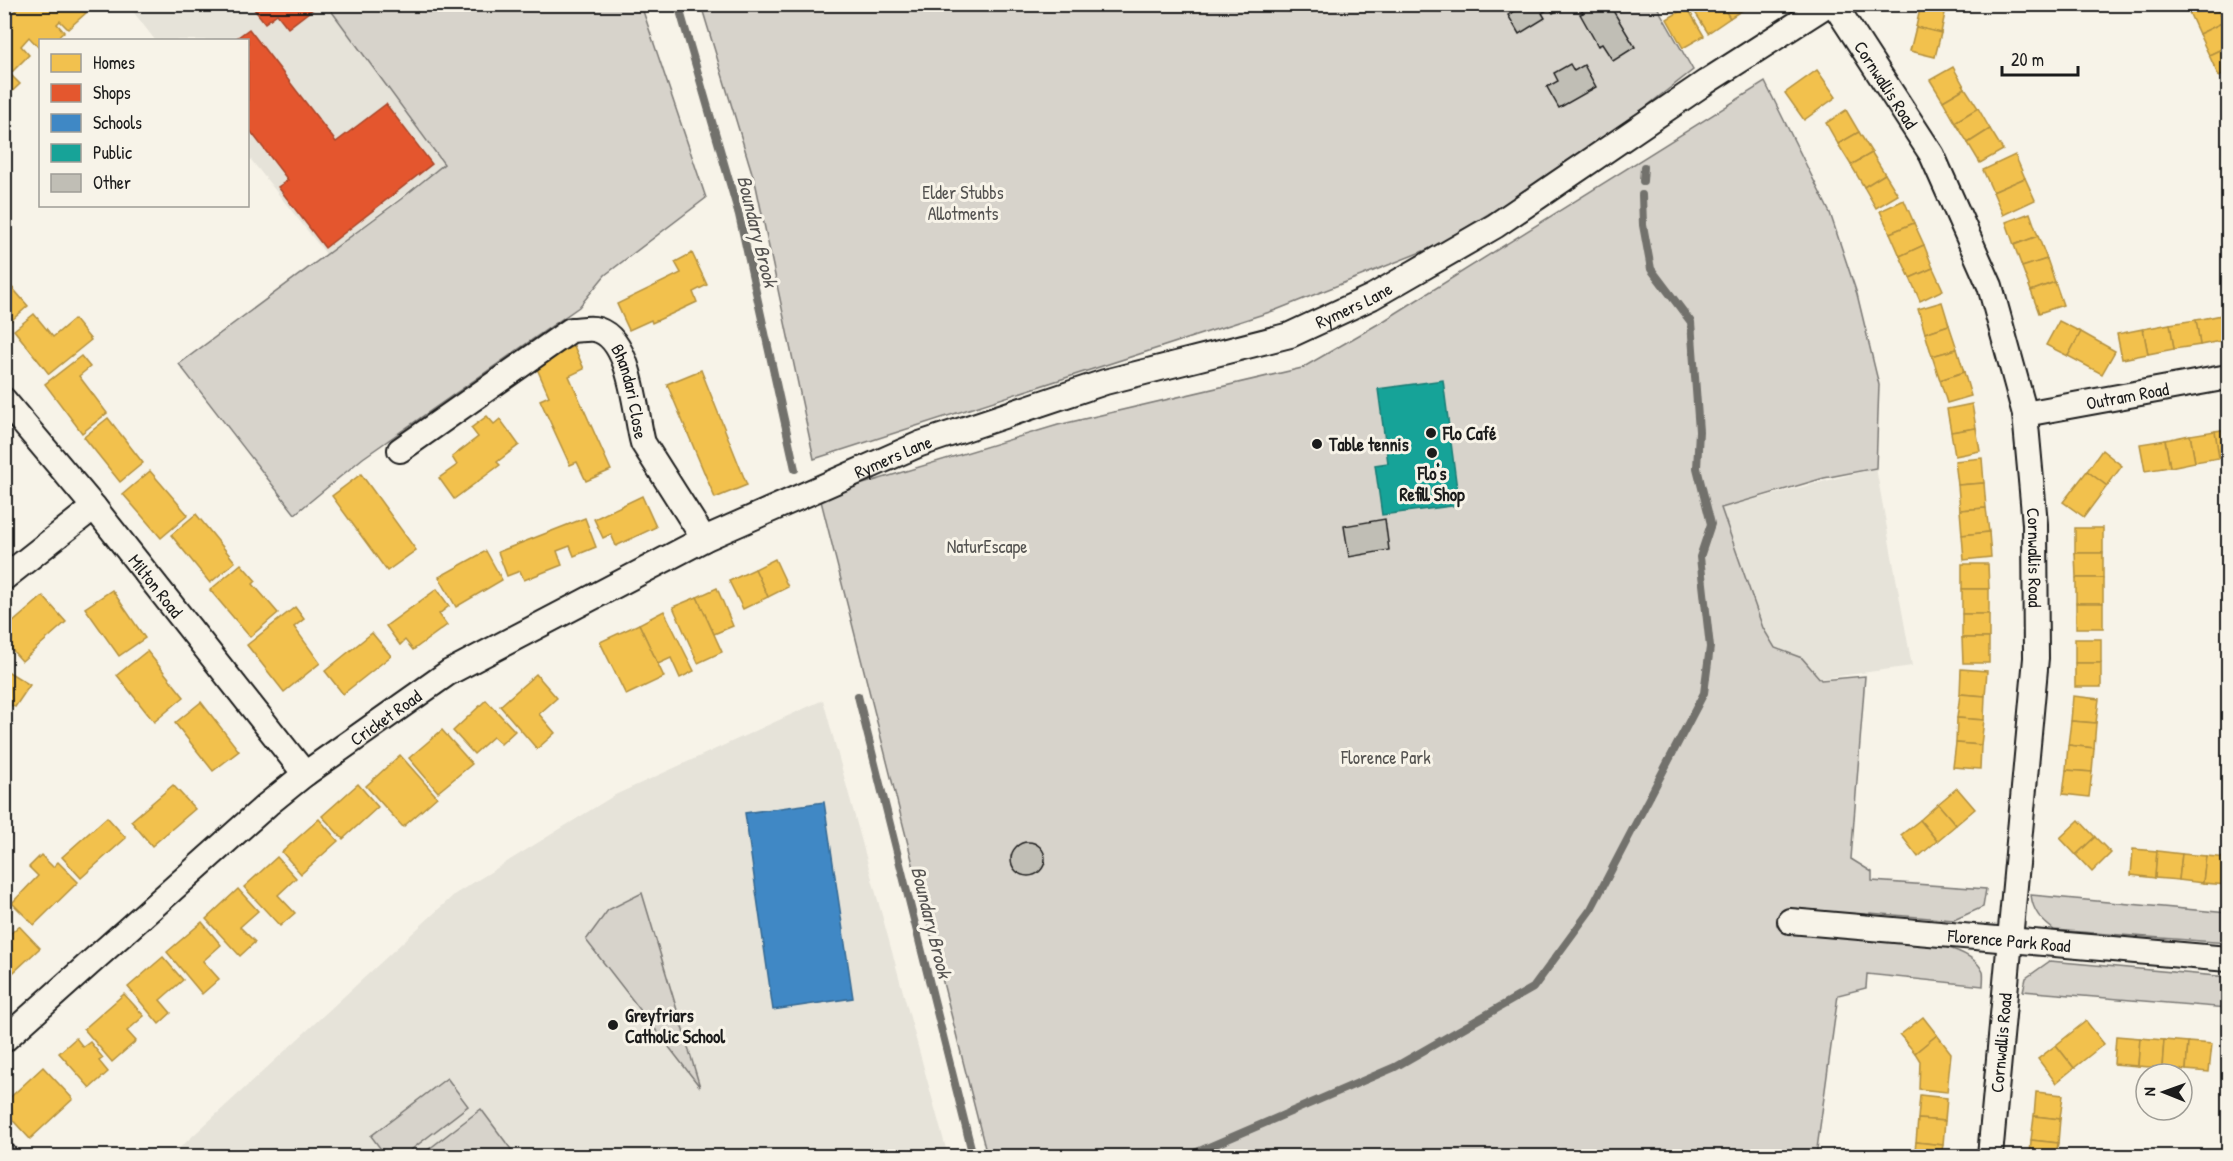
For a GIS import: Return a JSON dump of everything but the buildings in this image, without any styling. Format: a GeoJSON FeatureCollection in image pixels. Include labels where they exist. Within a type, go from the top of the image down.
{"type":"FeatureCollection","features":[{"type":"Feature","properties":{"kind":"street","name":"Rymers Lane"},"geometry":{"type":"LineString","coordinates":[[824,485],[920,444],[1082,389],[1290,335],[1372,297],[1495,226],[1706,82],[1828,4]]}},
{"type":"Feature","properties":{"kind":"street","name":"Cornwallis Road"},"geometry":{"type":"LineString","coordinates":[[1834,4],[1932,155],[1990,286],[2025,414],[2035,524],[2036,658],[1990,1156]]}},
{"type":"Feature","properties":{"kind":"street","name":"Bhandari Close"},"geometry":{"type":"LineString","coordinates":[[400,450],[571,330],[596,329],[615,343],[632,379],[638,425],[643,443],[704,539]]}},
{"type":"Feature","properties":{"kind":"street","name":"Outram Road"},"geometry":{"type":"LineString","coordinates":[[2025,414],[2229,378]]}},
{"type":"Feature","properties":{"kind":"street","name":"Milton Road"},"geometry":{"type":"LineString","coordinates":[[4,400],[94,507],[305,774]]}},
{"type":"Feature","properties":{"kind":"street","name":"Cricket Road"},"geometry":{"type":"LineString","coordinates":[[4,1040],[268,804],[305,774],[448,673],[704,539],[824,485]]}},
{"type":"Feature","properties":{"kind":"street"},"geometry":{"type":"LineString","coordinates":[[4,578],[94,507]]}},
{"type":"Feature","properties":{"kind":"street","name":"Florence Park Road"},"geometry":{"type":"LineString","coordinates":[[1790,921],[2229,959]]}},
{"type":"Feature","properties":{"kind":"shaded area"},"geometry":{"type":"Polygon","coordinates":[[[128,5],[327,5],[444,164],[326,254],[249,157],[249,39],[154,39],[128,5]]]}},
{"type":"Feature","properties":{"kind":"shaded area"},"geometry":{"type":"Polygon","coordinates":[[[1876,468],[1912,666],[1782,684],[1721,508],[1876,468]]]}},
{"type":"Feature","properties":{"kind":"shaded area","name":"Greyfriars Catholic School"},"geometry":{"type":"Polygon","coordinates":[[[823,700],[948,1156],[171,1156],[455,894],[615,795],[823,700]]]}},
{"type":"Feature","properties":{"kind":"green space"},"geometry":{"type":"Polygon","coordinates":[[[327,5],[641,5],[706,198],[605,275],[579,307],[363,458],[295,514],[179,364],[401,199],[444,164],[327,5]]]}},
{"type":"Feature","properties":{"kind":"green space","name":"Elder Stubbs Allotments"},"geometry":{"type":"Polygon","coordinates":[[[701,5],[1656,5],[1693,70],[1579,159],[1436,246],[1276,310],[814,459],[756,186],[701,5]]]}},
{"type":"Feature","properties":{"kind":"green space","name":"Florence Park"},"geometry":{"type":"Polygon","coordinates":[[[1765,82],[1830,213],[1857,294],[1879,385],[1876,468],[1824,478],[1721,508],[1763,628],[1775,648],[1802,658],[1821,680],[1865,676],[1851,859],[1872,872],[1872,881],[1986,889],[1983,907],[1954,920],[1870,913],[1868,937],[1931,944],[1963,954],[1975,961],[1983,972],[1983,986],[1867,974],[1866,988],[1838,995],[1816,1156],[987,1156],[820,497],[1058,425],[1302,368],[1385,320],[1765,82]]]}},
{"type":"Feature","properties":{"kind":"green space"},"geometry":{"type":"Polygon","coordinates":[[[642,893],[700,1087],[586,940],[608,910],[642,893]]]}},
{"type":"Feature","properties":{"kind":"green space"},"geometry":{"type":"Polygon","coordinates":[[[2031,895],[2228,913],[2228,943],[2054,930],[2038,915],[2031,895]]]}},
{"type":"Feature","properties":{"kind":"green space"},"geometry":{"type":"Polygon","coordinates":[[[2050,961],[2228,977],[2228,1008],[2023,991],[2026,978],[2050,961]]]}},
{"type":"Feature","properties":{"kind":"green space"},"geometry":{"type":"Polygon","coordinates":[[[447,1078],[468,1106],[403,1156],[386,1156],[371,1136],[447,1078]]]}},
{"type":"Feature","properties":{"kind":"green space"},"geometry":{"type":"Polygon","coordinates":[[[481,1109],[516,1156],[420,1156],[481,1109]]]}},
{"type":"Feature","properties":{"kind":"waterway","name":"Boundary Brook"},"geometry":{"type":"LineString","coordinates":[[678,4],[739,215],[795,469]]}},
{"type":"Feature","properties":{"kind":"waterway"},"geometry":{"type":"LineString","coordinates":[[1643,181],[1644,167]]}},
{"type":"Feature","properties":{"kind":"waterway"},"geometry":{"type":"LineString","coordinates":[[1188,1156],[1395,1067],[1533,988],[1591,909],[1704,693],[1710,647],[1700,557],[1711,524],[1697,468],[1699,431],[1691,322],[1651,269],[1643,225],[1642,195]]}},
{"type":"Feature","properties":{"kind":"waterway","name":"Boundary Brook"},"geometry":{"type":"LineString","coordinates":[[858,696],[973,1156]]}},
{"type":"Feature","properties":{"kind":"waterway"},"geometry":{"type":"LineString","coordinates":[[972,1155],[1076,1156]]}},
{"type":"Feature","properties":{"kind":"place","name":"Flo Café"},"geometry":{"type":"Point","coordinates":[1431,433]}},
{"type":"Feature","properties":{"kind":"place","name":"Table tennis"},"geometry":{"type":"Point","coordinates":[1317,444]}},
{"type":"Feature","properties":{"kind":"place","name":"Flo's Refill Shop"},"geometry":{"type":"Point","coordinates":[1432,453]}},
{"type":"Feature","properties":{"kind":"place","name":"Greyfriars Catholic School"},"geometry":{"type":"Point","coordinates":[613,1025]}},
{"type":"Feature","properties":{"kind":"park label","name":"NaturEscape"},"geometry":{"type":"Point","coordinates":[987,546]}}]}
